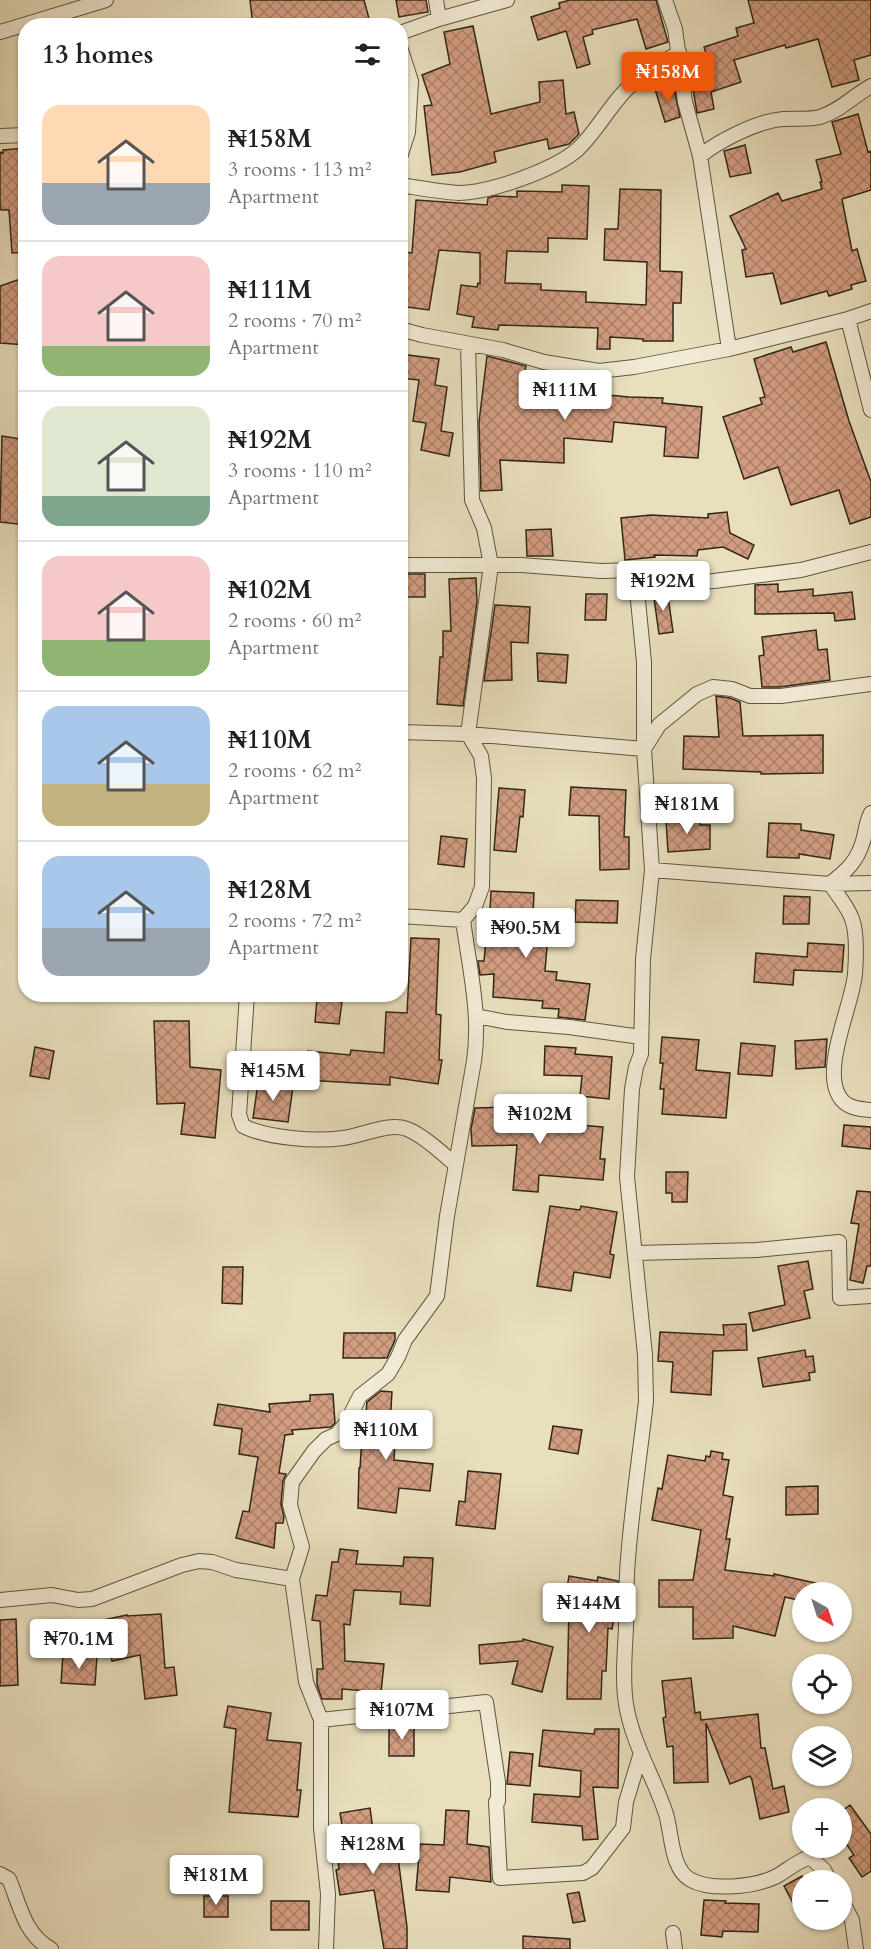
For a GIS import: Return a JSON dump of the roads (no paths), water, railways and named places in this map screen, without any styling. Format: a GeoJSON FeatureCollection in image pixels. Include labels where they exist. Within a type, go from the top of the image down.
{"type":"FeatureCollection","features":[{"type":"Feature","properties":{"kind":"street"},"geometry":{"type":"LineString","coordinates":[[46,18],[106,0]]}},
{"type":"Feature","properties":{"kind":"street"},"geometry":{"type":"LineString","coordinates":[[436,0],[439,20]]}},
{"type":"Feature","properties":{"kind":"street"},"geometry":{"type":"LineString","coordinates":[[408,30],[507,0]]}},
{"type":"Feature","properties":{"kind":"street"},"geometry":{"type":"LineString","coordinates":[[665,0],[675,29],[685,102],[700,156],[729,349]]}},
{"type":"Feature","properties":{"kind":"street"},"geometry":{"type":"LineString","coordinates":[[0,32],[18,27]]}},
{"type":"Feature","properties":{"kind":"street"},"geometry":{"type":"LineString","coordinates":[[408,186],[460,193],[483,190],[563,161],[597,128],[625,90],[679,52]]}},
{"type":"Feature","properties":{"kind":"street"},"geometry":{"type":"LineString","coordinates":[[408,72],[411,81],[408,132]]}},
{"type":"Feature","properties":{"kind":"street"},"geometry":{"type":"LineString","coordinates":[[700,156],[712,147],[753,127],[782,119],[819,117],[835,111],[871,86]]}},
{"type":"Feature","properties":{"kind":"street"},"geometry":{"type":"LineString","coordinates":[[0,136],[18,135]]}},
{"type":"Feature","properties":{"kind":"street"},"geometry":{"type":"LineString","coordinates":[[408,331],[502,350],[544,362],[598,371],[634,367],[729,349],[871,311]]}},
{"type":"Feature","properties":{"kind":"street"},"geometry":{"type":"LineString","coordinates":[[848,319],[871,410]]}},
{"type":"Feature","properties":{"kind":"street"},"geometry":{"type":"LineString","coordinates":[[326,1949],[328,1894],[321,1828],[321,1720],[306,1682],[292,1579],[302,1547],[290,1505],[292,1482],[314,1451],[326,1439],[337,1434],[347,1422],[360,1396],[388,1374],[405,1340],[437,1296],[447,1216],[477,1040],[463,920],[475,906],[482,887],[484,778],[481,756],[468,734],[491,565],[484,528],[472,500],[468,344]]}},
{"type":"Feature","properties":{"kind":"street"},"geometry":{"type":"LineString","coordinates":[[408,566],[491,565],[601,572],[634,570],[681,583],[801,570],[871,552]]}},
{"type":"Feature","properties":{"kind":"street"},"geometry":{"type":"LineString","coordinates":[[634,570],[644,662],[644,749],[652,870],[643,959],[641,1054],[632,1089],[627,1177],[645,1355],[646,1401],[628,1559],[624,1676],[626,1705],[640,1756],[670,1827],[676,1861],[682,1875],[692,1881],[713,1886],[743,1886],[777,1876],[797,1861],[810,1857],[824,1870]]}},
{"type":"Feature","properties":{"kind":"street"},"geometry":{"type":"LineString","coordinates":[[644,749],[659,724],[697,694],[713,687],[732,689],[750,696],[781,696],[871,684]]}},
{"type":"Feature","properties":{"kind":"street"},"geometry":{"type":"LineString","coordinates":[[408,732],[468,734],[644,749]]}},
{"type":"Feature","properties":{"kind":"street"},"geometry":{"type":"LineString","coordinates":[[830,884],[850,869],[863,843],[867,821],[871,813]]}},
{"type":"Feature","properties":{"kind":"street"},"geometry":{"type":"LineString","coordinates":[[652,870],[830,884],[871,883]]}},
{"type":"Feature","properties":{"kind":"street"},"geometry":{"type":"LineString","coordinates":[[830,884],[852,918],[855,975],[841,1032],[834,1081],[838,1095],[843,1102],[852,1108],[871,1110]]}},
{"type":"Feature","properties":{"kind":"street"},"geometry":{"type":"LineString","coordinates":[[408,917],[463,920]]}},
{"type":"Feature","properties":{"kind":"street"},"geometry":{"type":"LineString","coordinates":[[246,1002],[239,1115],[243,1126],[256,1132],[310,1138],[343,1138],[375,1129],[406,1129],[456,1164]]}},
{"type":"Feature","properties":{"kind":"street"},"geometry":{"type":"LineString","coordinates":[[476,1016],[507,1022],[569,1027],[640,1037]]}},
{"type":"Feature","properties":{"kind":"street"},"geometry":{"type":"LineString","coordinates":[[635,1253],[758,1250],[839,1242],[840,1298],[871,1296]]}},
{"type":"Feature","properties":{"kind":"street"},"geometry":{"type":"LineString","coordinates":[[0,1600],[52,1596],[78,1600],[92,1599],[182,1565],[199,1561],[212,1562],[236,1570],[292,1579]]}},
{"type":"Feature","properties":{"kind":"street"},"geometry":{"type":"LineString","coordinates":[[321,1720],[486,1702],[498,1782],[498,1801],[496,1803],[500,1878],[583,1873],[592,1868],[623,1828],[626,1802],[640,1756]]}},
{"type":"Feature","properties":{"kind":"street"},"geometry":{"type":"LineString","coordinates":[[0,1874],[9,1879],[29,1930],[42,1947]]}},
{"type":"Feature","properties":{"kind":"street"},"geometry":{"type":"LineString","coordinates":[[852,1920],[856,1949]]}},
{"type":"Feature","properties":{"kind":"street"},"geometry":{"type":"LineString","coordinates":[[673,1934],[675,1949]]}}]}
